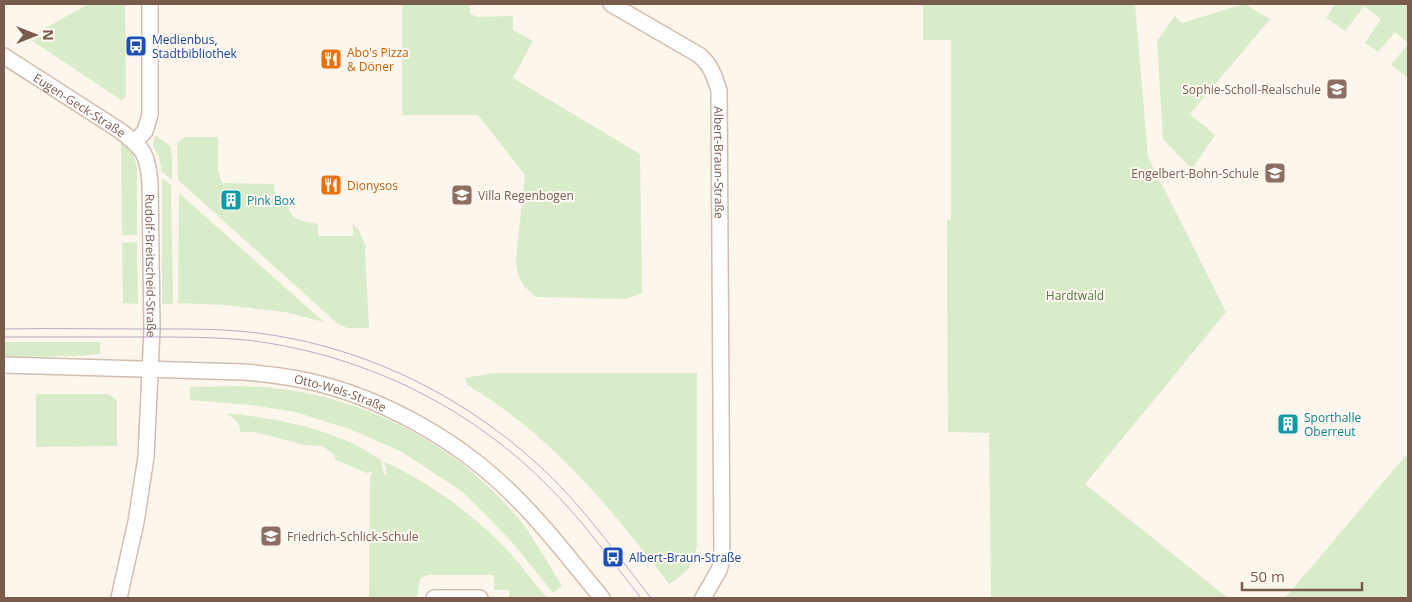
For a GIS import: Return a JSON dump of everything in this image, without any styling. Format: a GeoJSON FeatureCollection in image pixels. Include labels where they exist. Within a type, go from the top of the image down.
{"type":"FeatureCollection","features":[{"type":"Feature","properties":{"kind":"street"},"geometry":{"type":"LineString","coordinates":[[135,142],[144,131],[150,116],[150,4]]}},
{"type":"Feature","properties":{"kind":"street","name":"Albert-Braun-Straße"},"geometry":{"type":"LineString","coordinates":[[611,4],[628,9],[700,55],[713,73],[719,91],[723,543],[722,560],[708,597]]}},
{"type":"Feature","properties":{"kind":"street","name":"Eugen-Geck-Straße"},"geometry":{"type":"LineString","coordinates":[[6,60],[54,87],[135,142],[143,151],[148,162]]}},
{"type":"Feature","properties":{"kind":"street","name":"Rudolf-Breitscheid-Straße"},"geometry":{"type":"LineString","coordinates":[[119,598],[142,490],[146,457],[152,305],[148,162]]}},
{"type":"Feature","properties":{"kind":"street","name":"Otto-Wels-Straße"},"geometry":{"type":"LineString","coordinates":[[4,365],[244,372],[310,381],[379,405],[412,420],[475,460],[507,488],[536,519],[602,598]]}},
{"type":"Feature","properties":{"kind":"street"},"geometry":{"type":"LineString","coordinates":[[434,598],[480,598]]}},
{"type":"Feature","properties":{"kind":"green space"},"geometry":{"type":"Polygon","coordinates":[[[88,4],[125,4],[126,95],[124,99],[121,100],[28,38],[88,4]]]}},
{"type":"Feature","properties":{"kind":"green space"},"geometry":{"type":"Polygon","coordinates":[[[402,4],[470,4],[470,13],[476,17],[513,16],[513,30],[533,41],[513,78],[640,154],[642,293],[625,299],[536,297],[523,285],[517,272],[516,259],[525,175],[478,115],[402,115],[402,4]]]}},
{"type":"Feature","properties":{"kind":"green space","name":"Hardtwald"},"geometry":{"type":"Polygon","coordinates":[[[923,4],[1135,4],[1148,157],[1226,312],[1085,484],[1228,598],[991,598],[989,433],[948,432],[947,220],[951,219],[951,40],[923,40],[923,4]]]}},
{"type":"Feature","properties":{"kind":"green space"},"geometry":{"type":"Polygon","coordinates":[[[1244,4],[1270,19],[1190,114],[1215,135],[1192,169],[1163,139],[1157,41],[1175,16],[1182,23],[1244,4]]]}},
{"type":"Feature","properties":{"kind":"green space"},"geometry":{"type":"Polygon","coordinates":[[[1335,4],[1408,4],[1408,43],[1395,32],[1378,52],[1365,43],[1381,19],[1364,6],[1345,31],[1326,18],[1335,4]]]}},
{"type":"Feature","properties":{"kind":"green space"},"geometry":{"type":"Polygon","coordinates":[[[1408,44],[1408,76],[1407,77],[1391,65],[1408,44]]]}},
{"type":"Feature","properties":{"kind":"green space"},"geometry":{"type":"Polygon","coordinates":[[[155,135],[170,146],[172,180],[162,172],[159,157],[153,146],[155,135]]]}},
{"type":"Feature","properties":{"kind":"green space"},"geometry":{"type":"Polygon","coordinates":[[[185,137],[218,137],[218,171],[222,183],[274,184],[275,197],[284,198],[293,216],[300,220],[318,224],[318,236],[353,236],[353,224],[358,229],[366,247],[369,328],[347,328],[337,323],[178,180],[177,143],[185,137]]]}},
{"type":"Feature","properties":{"kind":"green space"},"geometry":{"type":"Polygon","coordinates":[[[121,141],[133,153],[137,168],[137,235],[122,235],[121,141]]]}},
{"type":"Feature","properties":{"kind":"green space"},"geometry":{"type":"Polygon","coordinates":[[[162,178],[171,185],[173,304],[162,304],[162,178]]]}},
{"type":"Feature","properties":{"kind":"green space"},"geometry":{"type":"Polygon","coordinates":[[[179,193],[324,322],[285,312],[225,305],[178,303],[179,193]]]}},
{"type":"Feature","properties":{"kind":"green space"},"geometry":{"type":"Polygon","coordinates":[[[137,242],[138,304],[123,303],[122,243],[137,242]]]}},
{"type":"Feature","properties":{"kind":"green space"},"geometry":{"type":"Polygon","coordinates":[[[4,342],[100,342],[100,354],[4,357],[4,342]]]}},
{"type":"Feature","properties":{"kind":"green space"},"geometry":{"type":"Polygon","coordinates":[[[493,373],[697,373],[697,546],[691,565],[685,573],[669,584],[602,501],[552,449],[497,404],[467,385],[465,378],[493,373]]]}},
{"type":"Feature","properties":{"kind":"green space"},"geometry":{"type":"Polygon","coordinates":[[[237,386],[276,388],[315,395],[353,406],[389,420],[424,438],[456,460],[486,485],[514,513],[533,539],[562,586],[553,593],[512,542],[463,492],[402,452],[350,429],[295,412],[251,405],[190,400],[190,387],[237,386]]]}},
{"type":"Feature","properties":{"kind":"green space"},"geometry":{"type":"Polygon","coordinates":[[[36,394],[108,394],[117,400],[117,446],[36,447],[36,394]]]}},
{"type":"Feature","properties":{"kind":"green space"},"geometry":{"type":"Polygon","coordinates":[[[227,413],[287,422],[326,433],[364,449],[381,460],[384,475],[386,475],[385,462],[420,480],[453,502],[497,540],[547,598],[509,598],[509,590],[494,590],[494,575],[427,575],[420,579],[417,598],[369,598],[370,476],[374,471],[367,473],[336,460],[334,455],[323,446],[305,445],[254,432],[240,432],[239,424],[227,413]]]}},
{"type":"Feature","properties":{"kind":"green space"},"geometry":{"type":"Polygon","coordinates":[[[1408,453],[1408,598],[1285,598],[1297,584],[1408,453]]]}},
{"type":"Feature","properties":{"kind":"tram line"},"geometry":{"type":"LineString","coordinates":[[4,329],[192,329],[240,331],[310,343],[347,353],[383,366],[419,382],[453,401],[516,445],[574,501],[651,598]]}},
{"type":"Feature","properties":{"kind":"tram line"},"geometry":{"type":"LineString","coordinates":[[4,337],[184,337],[246,340],[288,347],[329,357],[368,370],[407,386],[444,406],[479,428],[513,454],[570,509],[641,598]]}},
{"type":"Feature","properties":{"kind":"place","name":"Medienbus, Stadtbibliothek"},"geometry":{"type":"Point","coordinates":[136,46]}},
{"type":"Feature","properties":{"kind":"place","name":"Abo's Pizza & Döner"},"geometry":{"type":"Point","coordinates":[331,59]}},
{"type":"Feature","properties":{"kind":"place","name":"Sophie-Scholl-Realschule"},"geometry":{"type":"Point","coordinates":[1337,89]}},
{"type":"Feature","properties":{"kind":"place","name":"Engelbert-Bohn-Schule"},"geometry":{"type":"Point","coordinates":[1275,173]}},
{"type":"Feature","properties":{"kind":"place","name":"Dionysos"},"geometry":{"type":"Point","coordinates":[331,185]}},
{"type":"Feature","properties":{"kind":"place","name":"Villa Regenbogen"},"geometry":{"type":"Point","coordinates":[462,195]}},
{"type":"Feature","properties":{"kind":"place","name":"Pink Box"},"geometry":{"type":"Point","coordinates":[231,200]}},
{"type":"Feature","properties":{"kind":"place","name":"Sporthalle Oberreut"},"geometry":{"type":"Point","coordinates":[1288,424]}},
{"type":"Feature","properties":{"kind":"place","name":"Friedrich-Schlick-Schule"},"geometry":{"type":"Point","coordinates":[271,536]}},
{"type":"Feature","properties":{"kind":"place","name":"Albert-Braun-Straße"},"geometry":{"type":"Point","coordinates":[613,557]}}]}
